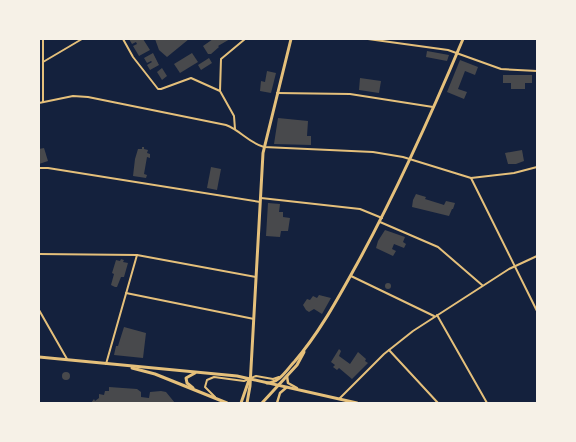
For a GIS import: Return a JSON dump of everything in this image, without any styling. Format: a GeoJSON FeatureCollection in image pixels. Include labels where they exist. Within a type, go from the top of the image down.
{"type":"FeatureCollection","features":[{"type":"Feature","properties":{"kind":"main road"},"geometry":{"type":"LineString","coordinates":[[247,403],[254,319],[264,147],[291,39]]}},
{"type":"Feature","properties":{"kind":"main road"},"geometry":{"type":"LineString","coordinates":[[262,403],[299,361],[323,324],[381,220],[410,160],[463,39]]}},
{"type":"Feature","properties":{"kind":"main road"},"geometry":{"type":"LineString","coordinates":[[267,383],[275,382],[283,375],[308,346]]}},
{"type":"Feature","properties":{"kind":"main road"},"geometry":{"type":"LineString","coordinates":[[39,357],[129,367],[156,374],[227,403]]}},
{"type":"Feature","properties":{"kind":"main road"},"geometry":{"type":"LineString","coordinates":[[129,367],[147,367],[198,372],[250,379],[297,388],[357,403]]}},
{"type":"Feature","properties":{"kind":"main road"},"geometry":{"type":"LineString","coordinates":[[198,372],[188,375],[186,380],[188,385],[198,391]]}},
{"type":"Feature","properties":{"kind":"main road"},"geometry":{"type":"LineString","coordinates":[[241,403],[250,379]]}},
{"type":"Feature","properties":{"kind":"street"},"geometry":{"type":"LineString","coordinates":[[43,102],[44,39]]}},
{"type":"Feature","properties":{"kind":"street"},"geometry":{"type":"LineString","coordinates":[[43,62],[82,39]]}},
{"type":"Feature","properties":{"kind":"street"},"geometry":{"type":"LineString","coordinates":[[123,39],[133,57],[158,88],[161,89],[191,78],[220,91]]}},
{"type":"Feature","properties":{"kind":"street"},"geometry":{"type":"LineString","coordinates":[[235,129],[234,116],[220,91],[221,59],[245,39]]}},
{"type":"Feature","properties":{"kind":"street"},"geometry":{"type":"LineString","coordinates":[[368,39],[420,45],[457,53],[501,69],[537,71]]}},
{"type":"Feature","properties":{"kind":"street"},"geometry":{"type":"LineString","coordinates":[[277,93],[350,94],[433,107]]}},
{"type":"Feature","properties":{"kind":"street"},"geometry":{"type":"LineString","coordinates":[[39,103],[73,96],[88,97],[235,129],[252,142],[264,147],[364,150],[410,160],[471,178],[514,173],[537,166]]}},
{"type":"Feature","properties":{"kind":"street"},"geometry":{"type":"LineString","coordinates":[[39,168],[102,176],[260,202]]}},
{"type":"Feature","properties":{"kind":"street"},"geometry":{"type":"LineString","coordinates":[[471,178],[537,311]]}},
{"type":"Feature","properties":{"kind":"street"},"geometry":{"type":"LineString","coordinates":[[260,198],[360,209],[438,246],[482,285]]}},
{"type":"Feature","properties":{"kind":"street"},"geometry":{"type":"LineString","coordinates":[[39,254],[114,254],[137,256],[256,277]]}},
{"type":"Feature","properties":{"kind":"street"},"geometry":{"type":"LineString","coordinates":[[106,364],[137,256]]}},
{"type":"Feature","properties":{"kind":"street"},"geometry":{"type":"LineString","coordinates":[[339,399],[389,350],[436,315],[514,266],[537,256]]}},
{"type":"Feature","properties":{"kind":"street"},"geometry":{"type":"LineString","coordinates":[[350,276],[436,315],[487,403]]}},
{"type":"Feature","properties":{"kind":"street"},"geometry":{"type":"LineString","coordinates":[[126,293],[254,319]]}},
{"type":"Feature","properties":{"kind":"street"},"geometry":{"type":"LineString","coordinates":[[39,310],[61,351],[68,360]]}},
{"type":"Feature","properties":{"kind":"street"},"geometry":{"type":"LineString","coordinates":[[389,350],[438,403]]}},
{"type":"Feature","properties":{"kind":"street"},"geometry":{"type":"LineString","coordinates":[[216,398],[206,388],[208,378],[214,377],[244,380],[260,376],[273,379],[283,375]]}},
{"type":"Feature","properties":{"kind":"street"},"geometry":{"type":"LineString","coordinates":[[287,376],[288,383],[297,388]]}},
{"type":"Feature","properties":{"kind":"street"},"geometry":{"type":"LineString","coordinates":[[277,403],[280,393],[290,387]]}},
{"type":"Feature","properties":{"kind":"building"},"geometry":{"type":"Polygon","coordinates":[[[129,39],[143,39],[150,50],[139,56],[133,46],[137,44],[136,42],[132,44],[129,39]]]}},
{"type":"Feature","properties":{"kind":"building"},"geometry":{"type":"Polygon","coordinates":[[[155,39],[189,39],[167,57],[159,50],[155,39]]]}},
{"type":"Feature","properties":{"kind":"building"},"geometry":{"type":"Polygon","coordinates":[[[213,39],[230,39],[218,46],[219,47],[211,54],[208,54],[203,46],[213,39]]]}},
{"type":"Feature","properties":{"kind":"building"},"geometry":{"type":"Polygon","coordinates":[[[427,51],[449,55],[447,61],[426,57],[427,51]]]}},
{"type":"Feature","properties":{"kind":"building"},"geometry":{"type":"Polygon","coordinates":[[[153,53],[159,65],[150,70],[147,65],[152,62],[147,63],[144,58],[153,53]]]}},
{"type":"Feature","properties":{"kind":"building"},"geometry":{"type":"Polygon","coordinates":[[[192,53],[198,62],[180,73],[174,64],[192,53]]]}},
{"type":"Feature","properties":{"kind":"building"},"geometry":{"type":"Polygon","coordinates":[[[209,58],[212,63],[201,70],[198,65],[209,58]]]}},
{"type":"Feature","properties":{"kind":"building"},"geometry":{"type":"Polygon","coordinates":[[[460,60],[478,67],[475,75],[465,71],[458,89],[467,92],[464,99],[447,92],[460,60]]]}},
{"type":"Feature","properties":{"kind":"building"},"geometry":{"type":"Polygon","coordinates":[[[162,68],[167,76],[162,80],[157,72],[162,68]]]}},
{"type":"Feature","properties":{"kind":"building"},"geometry":{"type":"Polygon","coordinates":[[[267,71],[276,73],[271,93],[260,91],[261,81],[265,82],[267,71]]]}},
{"type":"Feature","properties":{"kind":"building"},"geometry":{"type":"Polygon","coordinates":[[[503,75],[532,75],[532,83],[525,83],[525,89],[511,89],[511,83],[503,83],[503,75]]]}},
{"type":"Feature","properties":{"kind":"building"},"geometry":{"type":"Polygon","coordinates":[[[360,78],[381,81],[379,93],[359,90],[360,78]]]}},
{"type":"Feature","properties":{"kind":"building"},"geometry":{"type":"Polygon","coordinates":[[[278,118],[308,121],[307,136],[311,136],[311,145],[274,144],[278,118]]]}},
{"type":"Feature","properties":{"kind":"building"},"geometry":{"type":"Polygon","coordinates":[[[142,147],[148,150],[147,153],[150,154],[150,158],[147,157],[144,174],[147,175],[146,178],[133,176],[138,149],[142,149],[142,147]]]}},
{"type":"Feature","properties":{"kind":"building"},"geometry":{"type":"Polygon","coordinates":[[[44,148],[48,161],[39,164],[39,149],[44,148]]]}},
{"type":"Feature","properties":{"kind":"building"},"geometry":{"type":"Polygon","coordinates":[[[522,150],[524,161],[516,164],[508,164],[505,153],[522,150]]]}},
{"type":"Feature","properties":{"kind":"building"},"geometry":{"type":"Polygon","coordinates":[[[211,167],[221,169],[217,190],[207,188],[211,167]]]}},
{"type":"Feature","properties":{"kind":"building"},"geometry":{"type":"Polygon","coordinates":[[[416,194],[426,197],[425,199],[444,205],[446,201],[455,203],[449,216],[412,207],[416,194]]]}},
{"type":"Feature","properties":{"kind":"building"},"geometry":{"type":"Polygon","coordinates":[[[268,203],[280,204],[279,212],[283,212],[283,217],[290,218],[288,231],[281,231],[280,237],[266,236],[268,203]]]}},
{"type":"Feature","properties":{"kind":"building"},"geometry":{"type":"Polygon","coordinates":[[[385,230],[405,237],[403,242],[406,244],[404,248],[394,244],[392,249],[396,251],[393,256],[376,248],[378,241],[385,230]]]}},
{"type":"Feature","properties":{"kind":"building"},"geometry":{"type":"Polygon","coordinates":[[[121,259],[124,260],[123,262],[128,263],[124,277],[121,277],[117,287],[115,287],[111,285],[114,274],[112,273],[116,260],[120,261],[121,259]]]}},
{"type":"Feature","properties":{"kind":"building"},"geometry":{"type":"Polygon","coordinates":[[[388,283],[391,286],[388,289],[385,286],[388,283]]]}},
{"type":"Feature","properties":{"kind":"building"},"geometry":{"type":"Polygon","coordinates":[[[319,295],[331,298],[322,314],[314,309],[309,312],[306,310],[303,305],[307,299],[310,300],[313,296],[317,298],[319,295]]]}},
{"type":"Feature","properties":{"kind":"building"},"geometry":{"type":"Polygon","coordinates":[[[124,327],[146,333],[143,358],[114,355],[124,327]]]}},
{"type":"Feature","properties":{"kind":"building"},"geometry":{"type":"Polygon","coordinates":[[[339,349],[341,351],[339,356],[350,364],[358,352],[366,359],[365,361],[368,363],[352,379],[339,368],[337,370],[333,367],[335,365],[331,362],[339,349]]]}},
{"type":"Feature","properties":{"kind":"building"},"geometry":{"type":"Polygon","coordinates":[[[64,372],[68,372],[70,376],[68,380],[64,380],[62,378],[62,374],[64,372]]]}},
{"type":"Feature","properties":{"kind":"building"},"geometry":{"type":"Polygon","coordinates":[[[109,387],[137,389],[141,392],[141,397],[149,398],[150,392],[166,392],[175,403],[91,403],[94,399],[95,401],[99,398],[99,394],[104,395],[105,391],[109,391],[109,387]]]}}]}
